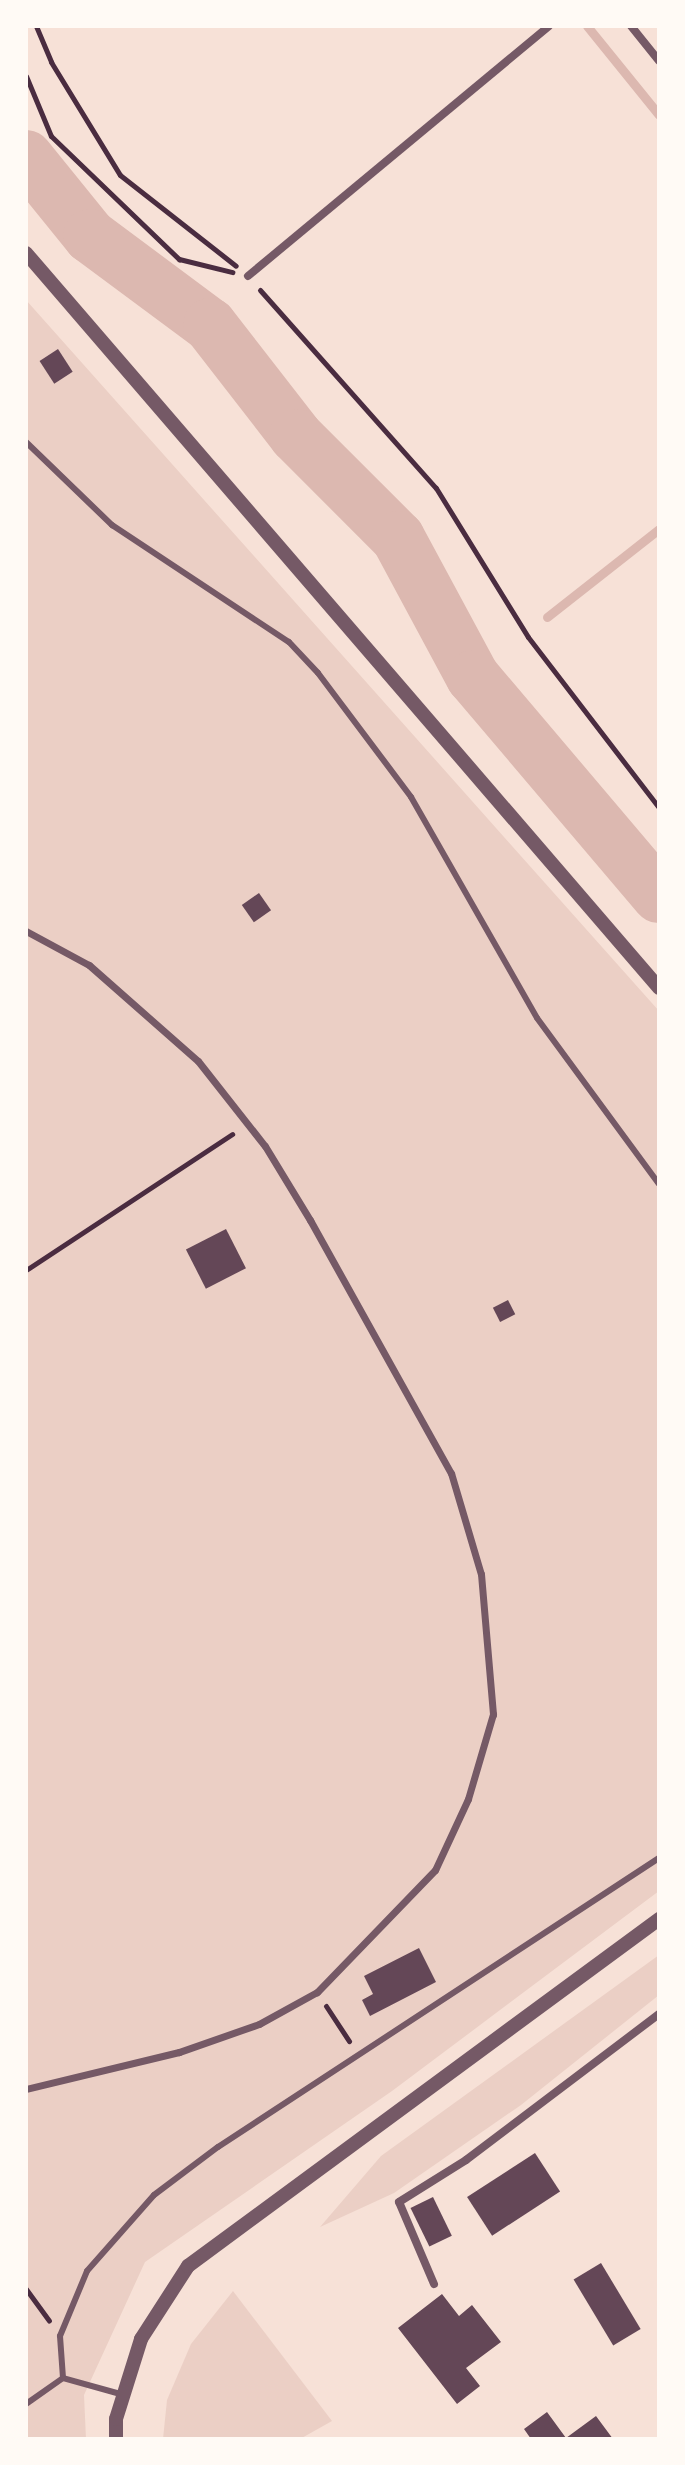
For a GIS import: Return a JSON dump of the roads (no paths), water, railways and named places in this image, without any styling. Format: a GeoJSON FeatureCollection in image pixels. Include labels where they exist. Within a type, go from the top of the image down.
{"type":"FeatureCollection","features":[{"type":"Feature","properties":{"kind":"street"},"geometry":{"type":"LineString","coordinates":[[248,276],[549,26]]}},
{"type":"Feature","properties":{"kind":"street"},"geometry":{"type":"LineString","coordinates":[[631,26],[659,61]]}},
{"type":"Feature","properties":{"kind":"street"},"geometry":{"type":"LineString","coordinates":[[26,253],[659,988]]}},
{"type":"Feature","properties":{"kind":"street"},"geometry":{"type":"LineString","coordinates":[[26,931],[89,965],[198,1061],[247,1124],[318,1233],[451,1473],[481,1574],[493,1714],[468,1799],[435,1870],[317,1992],[259,2024],[179,2052],[26,2089]]}},
{"type":"Feature","properties":{"kind":"street"},"geometry":{"type":"LineString","coordinates":[[116,2439],[124,2395],[141,2339],[188,2266],[659,1919]]}},
{"type":"Feature","properties":{"kind":"street"},"geometry":{"type":"LineString","coordinates":[[434,2284],[399,2202],[466,2160],[659,2014]]}},
{"type":"Feature","properties":{"kind":"lane"},"geometry":{"type":"LineString","coordinates":[[26,442],[112,525],[289,642],[318,673],[411,797],[537,1018],[659,1184]]}},
{"type":"Feature","properties":{"kind":"lane"},"geometry":{"type":"LineString","coordinates":[[63,2378],[60,2336],[87,2271],[154,2195],[358,2055],[659,1858]]}},
{"type":"Feature","properties":{"kind":"lane"},"geometry":{"type":"LineString","coordinates":[[63,2378],[124,2395]]}},
{"type":"Feature","properties":{"kind":"lane"},"geometry":{"type":"LineString","coordinates":[[26,2404],[63,2378]]}},
{"type":"Feature","properties":{"kind":"waterway"},"geometry":{"type":"LineString","coordinates":[[587,26],[659,115]]}},
{"type":"Feature","properties":{"kind":"waterway"},"geometry":{"type":"LineString","coordinates":[[26,157],[90,236],[210,325],[296,436],[398,538],[473,677],[659,896]]}},
{"type":"Feature","properties":{"kind":"waterway"},"geometry":{"type":"LineString","coordinates":[[547,617],[659,529]]}}]}
